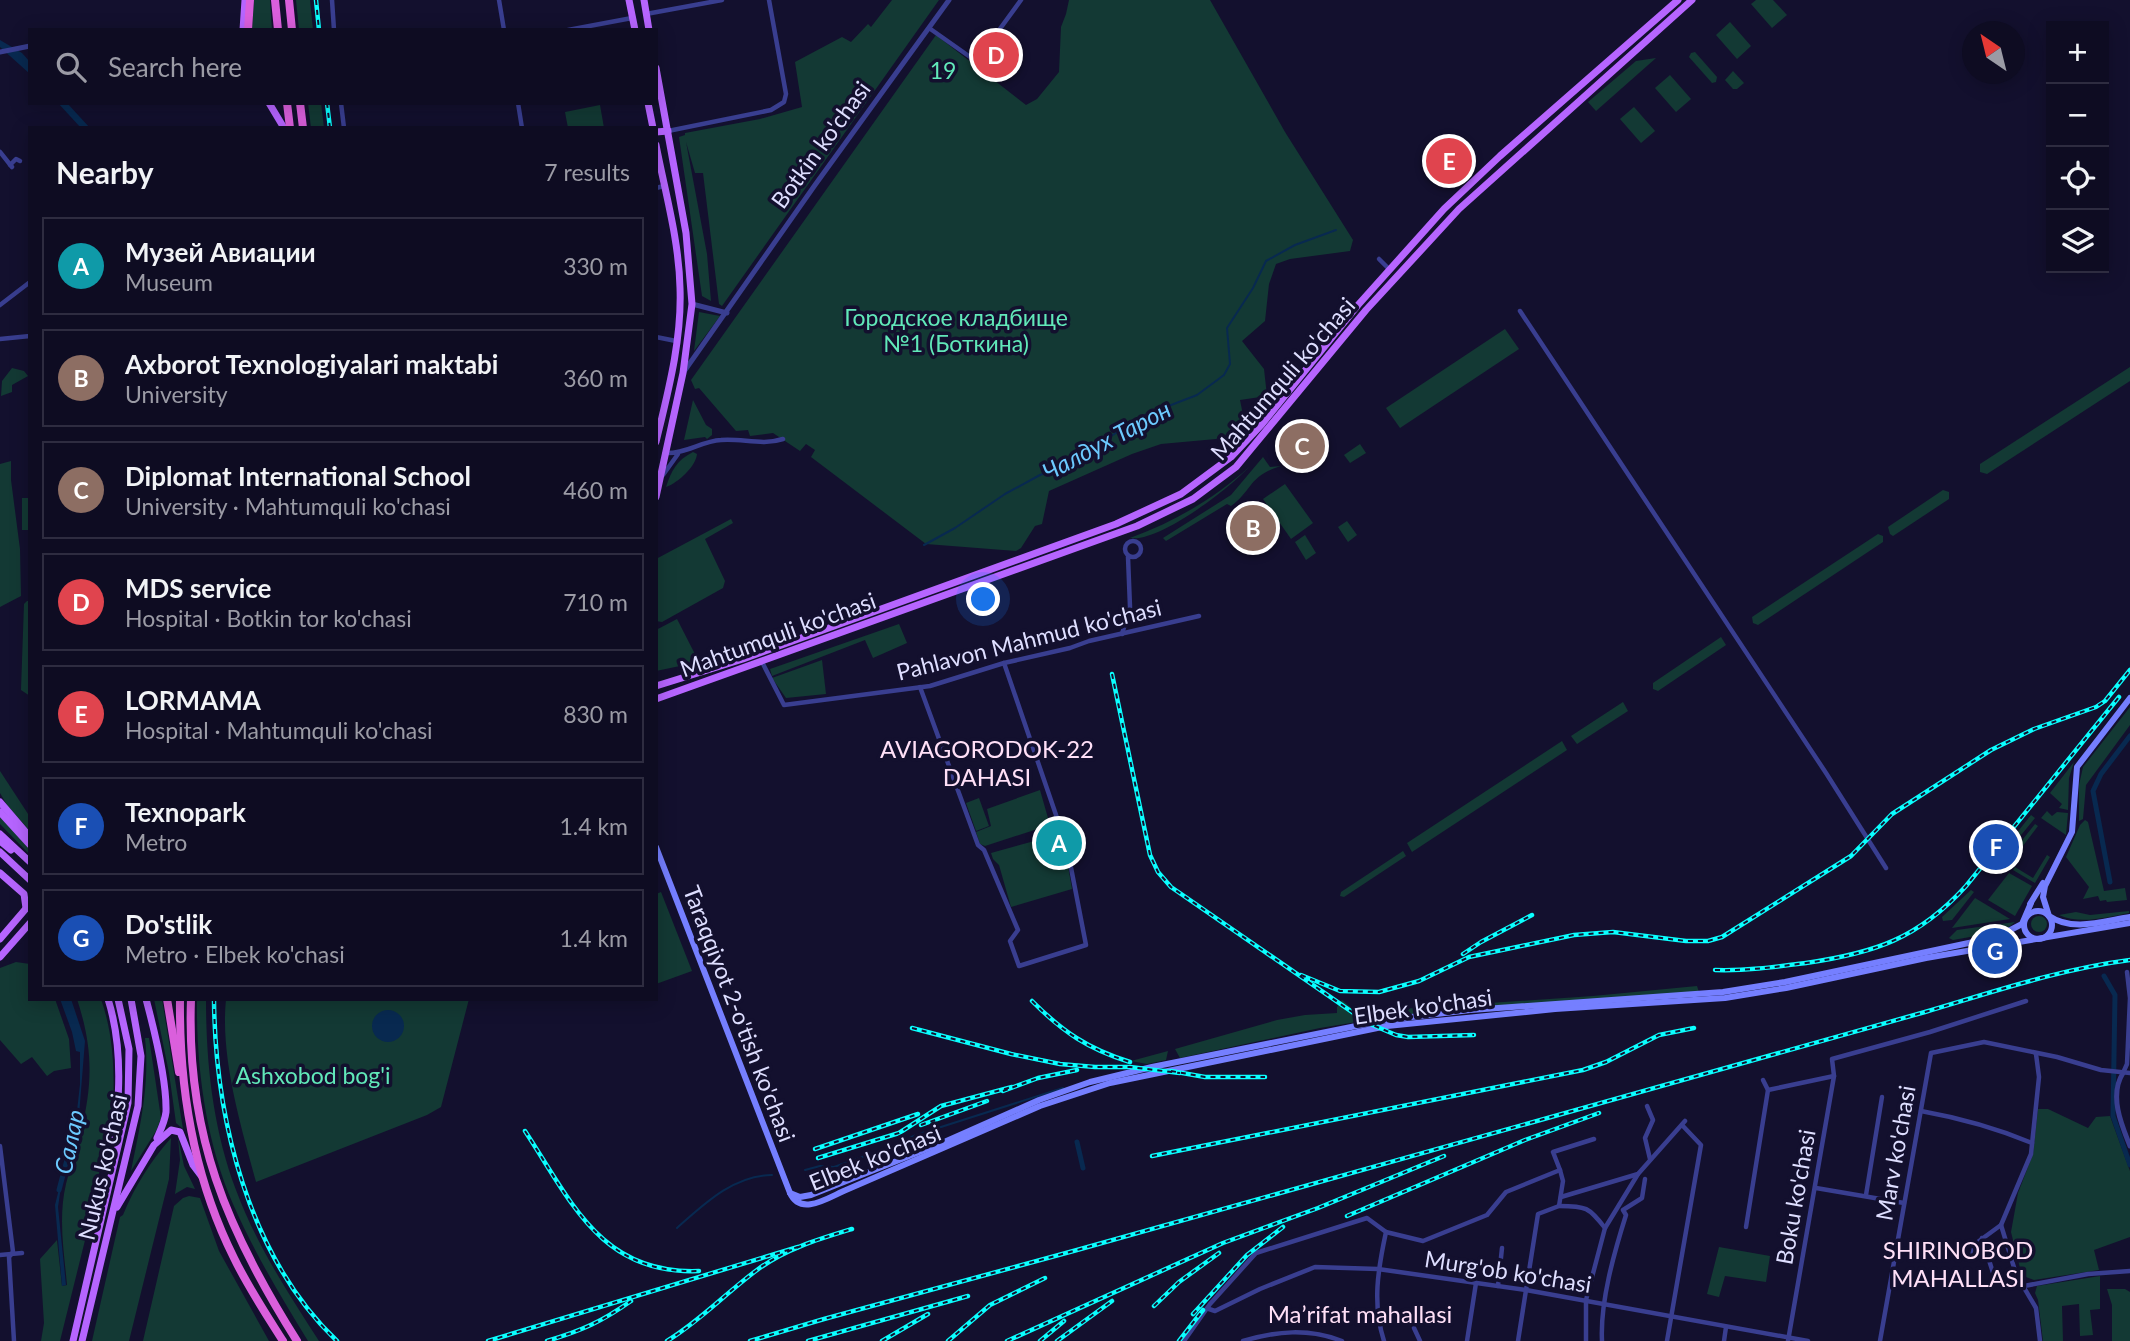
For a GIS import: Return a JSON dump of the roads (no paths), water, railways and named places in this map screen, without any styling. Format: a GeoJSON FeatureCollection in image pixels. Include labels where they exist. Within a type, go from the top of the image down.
{"type":"FeatureCollection","features":[{"type":"Feature","properties":{"kind":"highway"},"geometry":{"type":"LineString","coordinates":[[245,28],[248,0]]}},
{"type":"Feature","properties":{"kind":"highway"},"geometry":{"type":"LineString","coordinates":[[275,0],[278,28]]}},
{"type":"Feature","properties":{"kind":"highway"},"geometry":{"type":"LineString","coordinates":[[289,0],[292,28]]}},
{"type":"Feature","properties":{"kind":"highway"},"geometry":{"type":"LineString","coordinates":[[287,105],[290,126]]}},
{"type":"Feature","properties":{"kind":"highway"},"geometry":{"type":"LineString","coordinates":[[300,105],[303,126]]}},
{"type":"Feature","properties":{"kind":"highway"},"geometry":{"type":"LineString","coordinates":[[167,1001],[187,1114],[204,1180],[233,1257],[283,1341]]}},
{"type":"Feature","properties":{"kind":"highway"},"geometry":{"type":"LineString","coordinates":[[180,1001],[187,1114]]}},
{"type":"Feature","properties":{"kind":"highway"},"geometry":{"type":"LineString","coordinates":[[191,1001],[195,1091],[202,1131],[218,1189],[228,1217],[254,1270],[297,1341]]}},
{"type":"Feature","properties":{"kind":"main road"},"geometry":{"type":"LineString","coordinates":[[629,0],[635,28]]}},
{"type":"Feature","properties":{"kind":"main road"},"geometry":{"type":"LineString","coordinates":[[644,0],[649,28]]}},
{"type":"Feature","properties":{"kind":"main road","name":"Mahtumquli ko'chasi"},"geometry":{"type":"LineString","coordinates":[[658,684],[691,677],[743,659],[1126,520],[1181,494],[1212,473],[1245,443],[1357,305],[1444,209],[1508,148],[1678,0]]}},
{"type":"Feature","properties":{"kind":"main road","name":"Mahtumquli ko'chasi"},"geometry":{"type":"LineString","coordinates":[[658,698],[1116,533],[1185,503],[1216,484],[1237,467],[1366,310],[1452,216],[1692,0]]}},
{"type":"Feature","properties":{"kind":"main road","name":"Botkin ko'chasi"},"geometry":{"type":"LineString","coordinates":[[658,78],[686,233],[692,307],[684,373],[658,488]]}},
{"type":"Feature","properties":{"kind":"main road"},"geometry":{"type":"LineString","coordinates":[[270,105],[283,126]]}},
{"type":"Feature","properties":{"kind":"main road"},"geometry":{"type":"LineString","coordinates":[[648,105],[653,126]]}},
{"type":"Feature","properties":{"kind":"main road"},"geometry":{"type":"LineString","coordinates":[[658,132],[668,131]]}},
{"type":"Feature","properties":{"kind":"main road"},"geometry":{"type":"LineString","coordinates":[[658,166],[660,187],[677,254],[680,308],[658,432]]}},
{"type":"Feature","properties":{"kind":"main road"},"geometry":{"type":"LineString","coordinates":[[1444,209],[1452,216]]}},
{"type":"Feature","properties":{"kind":"main road"},"geometry":{"type":"LineString","coordinates":[[680,308],[692,307]]}},
{"type":"Feature","properties":{"kind":"main road"},"geometry":{"type":"LineString","coordinates":[[743,659],[746,668]]}},
{"type":"Feature","properties":{"kind":"main road","name":"Elbek ko'chasi"},"geometry":{"type":"LineString","coordinates":[[2049,916],[2043,891],[2073,827],[2074,780],[2077,767],[2130,698]]}},
{"type":"Feature","properties":{"kind":"main road"},"geometry":{"type":"LineString","coordinates":[[0,802],[28,835]]}},
{"type":"Feature","properties":{"kind":"main road"},"geometry":{"type":"LineString","coordinates":[[0,811],[28,843]]}},
{"type":"Feature","properties":{"kind":"main road"},"geometry":{"type":"LineString","coordinates":[[0,834],[28,862]]}},
{"type":"Feature","properties":{"kind":"main road"},"geometry":{"type":"LineString","coordinates":[[0,841],[28,862]]}},
{"type":"Feature","properties":{"kind":"main road"},"geometry":{"type":"LineString","coordinates":[[0,852],[28,878]]}},
{"type":"Feature","properties":{"kind":"main road","name":"Taraqqiyot 2-o'tish ko'chasi"},"geometry":{"type":"LineString","coordinates":[[658,852],[790,1193]]}},
{"type":"Feature","properties":{"kind":"main road","name":"Elbek ko'chasi"},"geometry":{"type":"LineString","coordinates":[[2007,934],[2019,922],[2059,858]]}},
{"type":"Feature","properties":{"kind":"main road"},"geometry":{"type":"LineString","coordinates":[[0,873],[24,894],[28,906],[0,939]]}},
{"type":"Feature","properties":{"kind":"main road","name":"Elbek ko'chasi"},"geometry":{"type":"LineString","coordinates":[[790,1193],[808,1196],[1061,1092],[1108,1077],[1386,1020],[1470,1010],[1723,992],[1785,982],[2007,934],[2018,927],[2026,917],[2031,902]]}},
{"type":"Feature","properties":{"kind":"main road"},"geometry":{"type":"LineString","coordinates":[[2130,917],[2073,924],[2059,922],[2037,911],[2026,917],[2024,926],[2027,933],[2040,938],[2130,923]]}},
{"type":"Feature","properties":{"kind":"main road"},"geometry":{"type":"LineString","coordinates":[[2040,938],[2051,930],[2049,916]]}},
{"type":"Feature","properties":{"kind":"main road"},"geometry":{"type":"LineString","coordinates":[[0,957],[28,925]]}},
{"type":"Feature","properties":{"kind":"main road","name":"Elbek ko'chasi"},"geometry":{"type":"LineString","coordinates":[[790,1193],[798,1204],[814,1203],[1007,1119],[1092,1088],[1387,1026],[1555,1009],[1725,998],[2040,938]]}},
{"type":"Feature","properties":{"kind":"main road"},"geometry":{"type":"LineString","coordinates":[[108,1001],[115,1029],[119,1075],[110,1186]]}},
{"type":"Feature","properties":{"kind":"main road","name":"Nukus ko'chasi"},"geometry":{"type":"LineString","coordinates":[[73,1341],[126,1114],[130,1082],[128,1038],[119,1001]]}},
{"type":"Feature","properties":{"kind":"main road","name":"Nukus ko'chasi"},"geometry":{"type":"LineString","coordinates":[[82,1341],[136,1118],[141,1081],[140,1043],[131,1001]]}},
{"type":"Feature","properties":{"kind":"main road"},"geometry":{"type":"LineString","coordinates":[[112,1217],[164,1123],[166,1107],[146,1001]]}},
{"type":"Feature","properties":{"kind":"main road"},"geometry":{"type":"LineString","coordinates":[[154,1145],[168,1130],[179,1131],[193,1165],[204,1180]]}},
{"type":"Feature","properties":{"kind":"main road"},"geometry":{"type":"LineString","coordinates":[[87,1283],[90,1286],[96,1284]]}},
{"type":"Feature","properties":{"kind":"street"},"geometry":{"type":"LineString","coordinates":[[332,0],[334,28]]}},
{"type":"Feature","properties":{"kind":"street"},"geometry":{"type":"LineString","coordinates":[[499,0],[504,28]]}},
{"type":"Feature","properties":{"kind":"street"},"geometry":{"type":"LineString","coordinates":[[646,13],[722,0]]}},
{"type":"Feature","properties":{"kind":"street"},"geometry":{"type":"LineString","coordinates":[[668,131],[771,110],[784,102],[786,94],[769,0]]}},
{"type":"Feature","properties":{"kind":"street","name":"Botkin ko'chasi"},"geometry":{"type":"LineString","coordinates":[[684,373],[949,0]]}},
{"type":"Feature","properties":{"kind":"street"},"geometry":{"type":"LineString","coordinates":[[929,29],[973,59],[998,32],[1021,0]]}},
{"type":"Feature","properties":{"kind":"street"},"geometry":{"type":"LineString","coordinates":[[579,28],[633,18]]}},
{"type":"Feature","properties":{"kind":"street"},"geometry":{"type":"LineString","coordinates":[[1,52],[28,46]]}},
{"type":"Feature","properties":{"kind":"street"},"geometry":{"type":"LineString","coordinates":[[341,105],[344,126]]}},
{"type":"Feature","properties":{"kind":"street"},"geometry":{"type":"LineString","coordinates":[[517,105],[522,126]]}},
{"type":"Feature","properties":{"kind":"street"},"geometry":{"type":"LineString","coordinates":[[0,152],[11,166],[16,159],[20,160]]}},
{"type":"Feature","properties":{"kind":"street"},"geometry":{"type":"LineString","coordinates":[[1379,260],[1390,269]]}},
{"type":"Feature","properties":{"kind":"street"},"geometry":{"type":"LineString","coordinates":[[0,305],[28,284]]}},
{"type":"Feature","properties":{"kind":"street"},"geometry":{"type":"LineString","coordinates":[[692,307],[727,313]]}},
{"type":"Feature","properties":{"kind":"street"},"geometry":{"type":"LineString","coordinates":[[1520,311],[1819,762],[1886,868]]}},
{"type":"Feature","properties":{"kind":"street"},"geometry":{"type":"LineString","coordinates":[[0,339],[28,336]]}},
{"type":"Feature","properties":{"kind":"street"},"geometry":{"type":"LineString","coordinates":[[658,337],[676,341]]}},
{"type":"Feature","properties":{"kind":"street"},"geometry":{"type":"LineString","coordinates":[[666,453],[678,453],[699,444],[722,439],[767,443],[783,439]]}},
{"type":"Feature","properties":{"kind":"street"},"geometry":{"type":"LineString","coordinates":[[660,478],[678,453]]}},
{"type":"Feature","properties":{"kind":"street"},"geometry":{"type":"LineString","coordinates":[[1116,533],[1128,556],[1130,607],[1122,634]]}},
{"type":"Feature","properties":{"kind":"street"},"geometry":{"type":"LineString","coordinates":[[1125,546],[1133,541],[1141,547],[1139,555],[1134,558],[1128,556]]}},
{"type":"Feature","properties":{"kind":"street","name":"Pahlavon Mahmud ko'chasi"},"geometry":{"type":"LineString","coordinates":[[762,662],[784,705],[920,687],[1004,663],[1199,616]]}},
{"type":"Feature","properties":{"kind":"street"},"geometry":{"type":"LineString","coordinates":[[920,687],[978,845],[984,850],[1018,930],[1010,941],[1018,966],[1086,945],[1067,847],[1004,663]]}},
{"type":"Feature","properties":{"kind":"street"},"geometry":{"type":"LineString","coordinates":[[2127,972],[2130,998],[2127,1064],[2119,1079],[2117,1113],[2130,1146]]}},
{"type":"Feature","properties":{"kind":"street","name":"Boku ko'chasi"},"geometry":{"type":"LineString","coordinates":[[1789,1339],[1834,1076],[1832,1059],[2026,1002]]}},
{"type":"Feature","properties":{"kind":"street","name":"Marv ko'chasi"},"geometry":{"type":"LineString","coordinates":[[1880,1341],[1931,1053],[1984,1042],[2036,1054]]}},
{"type":"Feature","properties":{"kind":"street"},"geometry":{"type":"LineString","coordinates":[[1972,1256],[1973,1246],[2001,1225],[2031,1154],[2039,1077],[2036,1054],[2124,1072]]}},
{"type":"Feature","properties":{"kind":"street"},"geometry":{"type":"LineString","coordinates":[[1768,1090],[1834,1076]]}},
{"type":"Feature","properties":{"kind":"street"},"geometry":{"type":"LineString","coordinates":[[1746,1227],[1768,1090],[1763,1080]]}},
{"type":"Feature","properties":{"kind":"street"},"geometry":{"type":"LineString","coordinates":[[1867,1195],[1882,1097]]}},
{"type":"Feature","properties":{"kind":"street"},"geometry":{"type":"LineString","coordinates":[[1647,1106],[1653,1120],[1645,1138],[1650,1159]]}},
{"type":"Feature","properties":{"kind":"street"},"geometry":{"type":"LineString","coordinates":[[1922,1111],[1986,1126],[2032,1143]]}},
{"type":"Feature","properties":{"kind":"street"},"geometry":{"type":"LineString","coordinates":[[1586,1341],[1586,1300],[1605,1228],[1638,1174],[1684,1123],[1701,1145],[1667,1341]]}},
{"type":"Feature","properties":{"kind":"street"},"geometry":{"type":"LineString","coordinates":[[1559,1206],[1563,1181],[1553,1152],[1594,1139]]}},
{"type":"Feature","properties":{"kind":"street"},"geometry":{"type":"LineString","coordinates":[[0,1146],[13,1252],[9,1257],[14,1341]]}},
{"type":"Feature","properties":{"kind":"street"},"geometry":{"type":"LineString","coordinates":[[1184,1341],[1227,1284],[1250,1257],[1261,1250],[1364,1218],[1370,1218],[1386,1232],[1423,1241],[1487,1215],[1506,1192],[1560,1170]]}},
{"type":"Feature","properties":{"kind":"street"},"geometry":{"type":"LineString","coordinates":[[1562,1197],[1638,1174]]}},
{"type":"Feature","properties":{"kind":"street"},"geometry":{"type":"LineString","coordinates":[[1602,1341],[1604,1305],[1614,1254],[1626,1215],[1623,1210],[1642,1198],[1645,1179]]}},
{"type":"Feature","properties":{"kind":"street"},"geometry":{"type":"LineString","coordinates":[[1816,1188],[1904,1203]]}},
{"type":"Feature","properties":{"kind":"street"},"geometry":{"type":"LineString","coordinates":[[1518,1341],[1538,1214],[1559,1206],[1576,1206],[1591,1210],[1605,1228]]}},
{"type":"Feature","properties":{"kind":"street"},"geometry":{"type":"LineString","coordinates":[[2001,1225],[2016,1274],[2036,1308],[2039,1341]]}},
{"type":"Feature","properties":{"kind":"street"},"geometry":{"type":"LineString","coordinates":[[1384,1341],[1377,1319],[1378,1269],[1386,1232]]}},
{"type":"Feature","properties":{"kind":"street"},"geometry":{"type":"LineString","coordinates":[[1982,1238],[1995,1279],[2016,1274]]}},
{"type":"Feature","properties":{"kind":"street"},"geometry":{"type":"LineString","coordinates":[[1498,1286],[1502,1248]]}},
{"type":"Feature","properties":{"kind":"street"},"geometry":{"type":"LineString","coordinates":[[0,1255],[22,1253]]}},
{"type":"Feature","properties":{"kind":"street","name":"Murg'ob ko'chasi"},"geometry":{"type":"LineString","coordinates":[[1209,1309],[1215,1311],[1315,1267],[1378,1269],[1586,1300],[1808,1341]]}},
{"type":"Feature","properties":{"kind":"street"},"geometry":{"type":"LineString","coordinates":[[2024,1286],[2088,1274],[2130,1271]]}},
{"type":"Feature","properties":{"kind":"street"},"geometry":{"type":"LineString","coordinates":[[1467,1341],[1476,1283]]}},
{"type":"Feature","properties":{"kind":"street"},"geometry":{"type":"LineString","coordinates":[[1724,1341],[1726,1327]]}},
{"type":"Feature","properties":{"kind":"street"},"geometry":{"type":"LineString","coordinates":[[1414,1328],[1420,1341]]}},
{"type":"Feature","properties":{"kind":"street"},"geometry":{"type":"LineString","coordinates":[[1301,1341],[1304,1332]]}},
{"type":"Feature","properties":{"kind":"street"},"geometry":{"type":"LineString","coordinates":[[1242,1341],[1274,1333],[1304,1332],[1323,1334],[1342,1341]]}},
{"type":"Feature","properties":{"kind":"water"},"geometry":{"type":"Polygon","coordinates":[[[0,40],[22,53],[28,60],[28,72],[0,47],[0,40]]]}},
{"type":"Feature","properties":{"kind":"water"},"geometry":{"type":"Polygon","coordinates":[[[60,105],[69,105],[88,126],[79,126],[60,105]]]}},
{"type":"Feature","properties":{"kind":"water","name":"Салар"},"geometry":{"type":"Polygon","coordinates":[[[61,1001],[72,1001],[85,1041],[78,1128],[62,1180],[58,1207],[66,1285],[62,1286],[55,1205],[76,1120],[80,1084],[80,1052],[76,1051],[61,1001]]]}},
{"type":"Feature","properties":{"kind":"water"},"geometry":{"type":"Polygon","coordinates":[[[388,1010],[400,1014],[404,1026],[400,1038],[388,1042],[376,1038],[372,1026],[376,1014],[388,1010]]]}},
{"type":"Feature","properties":{"kind":"waterway","name":"Чалдух Тарон"},"geometry":{"type":"LineString","coordinates":[[924,545],[955,528],[1005,494],[1040,475],[1069,464],[1140,417],[1197,395],[1224,375],[1230,364],[1227,328],[1253,288],[1266,261],[1295,245],[1336,230]]}},
{"type":"Feature","properties":{"kind":"waterway"},"geometry":{"type":"LineString","coordinates":[[2110,882],[2093,791],[2101,774],[2130,736]]}},
{"type":"Feature","properties":{"kind":"waterway"},"geometry":{"type":"LineString","coordinates":[[2104,976],[2115,995],[2113,1116],[2130,1165]]}},
{"type":"Feature","properties":{"kind":"waterway"},"geometry":{"type":"LineString","coordinates":[[805,1170],[820,1166],[834,1167],[916,1135],[1063,1088]]}},
{"type":"Feature","properties":{"kind":"waterway"},"geometry":{"type":"LineString","coordinates":[[1077,1142],[1083,1168]]}},
{"type":"Feature","properties":{"kind":"waterway","name":"Салар"},"geometry":{"type":"LineString","coordinates":[[59,1190],[68,1156]]}},
{"type":"Feature","properties":{"kind":"waterway"},"geometry":{"type":"LineString","coordinates":[[677,1228],[732,1185],[758,1176],[772,1175]]}},
{"type":"Feature","properties":{"kind":"railway"},"geometry":{"type":"LineString","coordinates":[[316,0],[319,28]]}},
{"type":"Feature","properties":{"kind":"railway"},"geometry":{"type":"LineString","coordinates":[[327,105],[330,126]]}},
{"type":"Feature","properties":{"kind":"railway"},"geometry":{"type":"LineString","coordinates":[[1301,975],[1340,991],[1379,992],[1419,981],[1469,957],[1574,935],[1613,932],[1686,941],[1708,941],[1722,937],[1851,856],[1892,814],[1991,750],[2034,729],[2096,707],[2105,701],[2130,670]]}},
{"type":"Feature","properties":{"kind":"railway"},"geometry":{"type":"LineString","coordinates":[[1112,674],[1150,855],[1158,872],[1171,887],[1368,1023],[1408,1037],[1474,1035]]}},
{"type":"Feature","properties":{"kind":"railway"},"geometry":{"type":"LineString","coordinates":[[1715,970],[1772,967],[1853,954],[1894,941],[1930,919],[1966,886],[2119,697]]}},
{"type":"Feature","properties":{"kind":"railway"},"geometry":{"type":"LineString","coordinates":[[1463,954],[1532,915]]}},
{"type":"Feature","properties":{"kind":"railway"},"geometry":{"type":"LineString","coordinates":[[750,1341],[2027,982],[2130,960]]}},
{"type":"Feature","properties":{"kind":"railway"},"geometry":{"type":"LineString","coordinates":[[214,1001],[221,1091],[243,1183],[259,1227],[280,1268],[306,1307],[337,1341]]}},
{"type":"Feature","properties":{"kind":"railway"},"geometry":{"type":"LineString","coordinates":[[1032,1001],[1054,1022],[1077,1038],[1130,1062]]}},
{"type":"Feature","properties":{"kind":"railway"},"geometry":{"type":"LineString","coordinates":[[912,1028],[1060,1064],[1130,1067],[1180,1073]]}},
{"type":"Feature","properties":{"kind":"railway"},"geometry":{"type":"LineString","coordinates":[[1152,1156],[1583,1070],[1606,1062],[1659,1035],[1694,1028]]}},
{"type":"Feature","properties":{"kind":"railway"},"geometry":{"type":"LineString","coordinates":[[1003,1091],[1038,1078],[1077,1070]]}},
{"type":"Feature","properties":{"kind":"railway"},"geometry":{"type":"LineString","coordinates":[[1171,1071],[1205,1077],[1265,1077]]}},
{"type":"Feature","properties":{"kind":"railway"},"geometry":{"type":"LineString","coordinates":[[818,1158],[899,1133],[941,1106],[1012,1087]]}},
{"type":"Feature","properties":{"kind":"railway"},"geometry":{"type":"LineString","coordinates":[[921,1125],[987,1101]]}},
{"type":"Feature","properties":{"kind":"railway"},"geometry":{"type":"LineString","coordinates":[[1347,1216],[1525,1140],[1599,1113]]}},
{"type":"Feature","properties":{"kind":"railway"},"geometry":{"type":"LineString","coordinates":[[815,1149],[918,1114]]}},
{"type":"Feature","properties":{"kind":"railway"},"geometry":{"type":"LineString","coordinates":[[525,1131],[574,1207],[592,1229],[613,1247],[637,1261],[665,1269],[699,1271]]}},
{"type":"Feature","properties":{"kind":"railway"},"geometry":{"type":"LineString","coordinates":[[1007,1341],[1223,1243],[1318,1208],[1444,1156]]}},
{"type":"Feature","properties":{"kind":"railway"},"geometry":{"type":"LineString","coordinates":[[1193,1314],[1247,1255],[1283,1227]]}},
{"type":"Feature","properties":{"kind":"railway"},"geometry":{"type":"LineString","coordinates":[[667,1341],[779,1256],[852,1229]]}},
{"type":"Feature","properties":{"kind":"railway"},"geometry":{"type":"LineString","coordinates":[[488,1341],[798,1247]]}},
{"type":"Feature","properties":{"kind":"railway"},"geometry":{"type":"LineString","coordinates":[[1154,1306],[1179,1282],[1219,1253]]}},
{"type":"Feature","properties":{"kind":"railway"},"geometry":{"type":"LineString","coordinates":[[948,1341],[990,1305],[1045,1278]]}},
{"type":"Feature","properties":{"kind":"railway"},"geometry":{"type":"LineString","coordinates":[[808,1341],[968,1296]]}},
{"type":"Feature","properties":{"kind":"railway"},"geometry":{"type":"LineString","coordinates":[[547,1341],[591,1325],[631,1301]]}},
{"type":"Feature","properties":{"kind":"railway"},"geometry":{"type":"LineString","coordinates":[[1057,1341],[1112,1301]]}},
{"type":"Feature","properties":{"kind":"railway"},"geometry":{"type":"LineString","coordinates":[[1179,1341],[1203,1310]]}},
{"type":"Feature","properties":{"kind":"railway"},"geometry":{"type":"LineString","coordinates":[[882,1341],[928,1314]]}},
{"type":"Feature","properties":{"kind":"railway"},"geometry":{"type":"LineString","coordinates":[[1040,1341],[1064,1321]]}},
{"type":"Feature","properties":{"kind":"place","name":"MDS service"},"geometry":{"type":"Point","coordinates":[996,55]}},
{"type":"Feature","properties":{"kind":"place","name":"LORMAMA"},"geometry":{"type":"Point","coordinates":[1449,161]}},
{"type":"Feature","properties":{"kind":"place","name":"Diplomat International School"},"geometry":{"type":"Point","coordinates":[1302,446]}},
{"type":"Feature","properties":{"kind":"place","name":"Axborot Texnologiyalari maktabi"},"geometry":{"type":"Point","coordinates":[1253,528]}},
{"type":"Feature","properties":{"kind":"place","name":"Музей Авиации"},"geometry":{"type":"Point","coordinates":[1059,843]}},
{"type":"Feature","properties":{"kind":"place","name":"Texnopark"},"geometry":{"type":"Point","coordinates":[1996,847]}},
{"type":"Feature","properties":{"kind":"place","name":"Do'stlik"},"geometry":{"type":"Point","coordinates":[1995,951]}},
{"type":"Feature","properties":{"kind":"district","name":"AVIAGORODOK-22 DAHASI"},"geometry":{"type":"Point","coordinates":[987,764]}},
{"type":"Feature","properties":{"kind":"district","name":"SHIRINOBOD MAHALLASI"},"geometry":{"type":"Point","coordinates":[1958,1265]}},
{"type":"Feature","properties":{"kind":"district","name":"Maʼrifat mahallasi"},"geometry":{"type":"Point","coordinates":[1360,1315]}},
{"type":"Feature","properties":{"kind":"park label","name":"19"},"geometry":{"type":"Point","coordinates":[943,71]}},
{"type":"Feature","properties":{"kind":"park label","name":"Городское кладбище №1 (Боткина)"},"geometry":{"type":"Point","coordinates":[956,331]}},
{"type":"Feature","properties":{"kind":"park label","name":"Ashxobod bog'i"},"geometry":{"type":"Point","coordinates":[313,1076]}}]}
